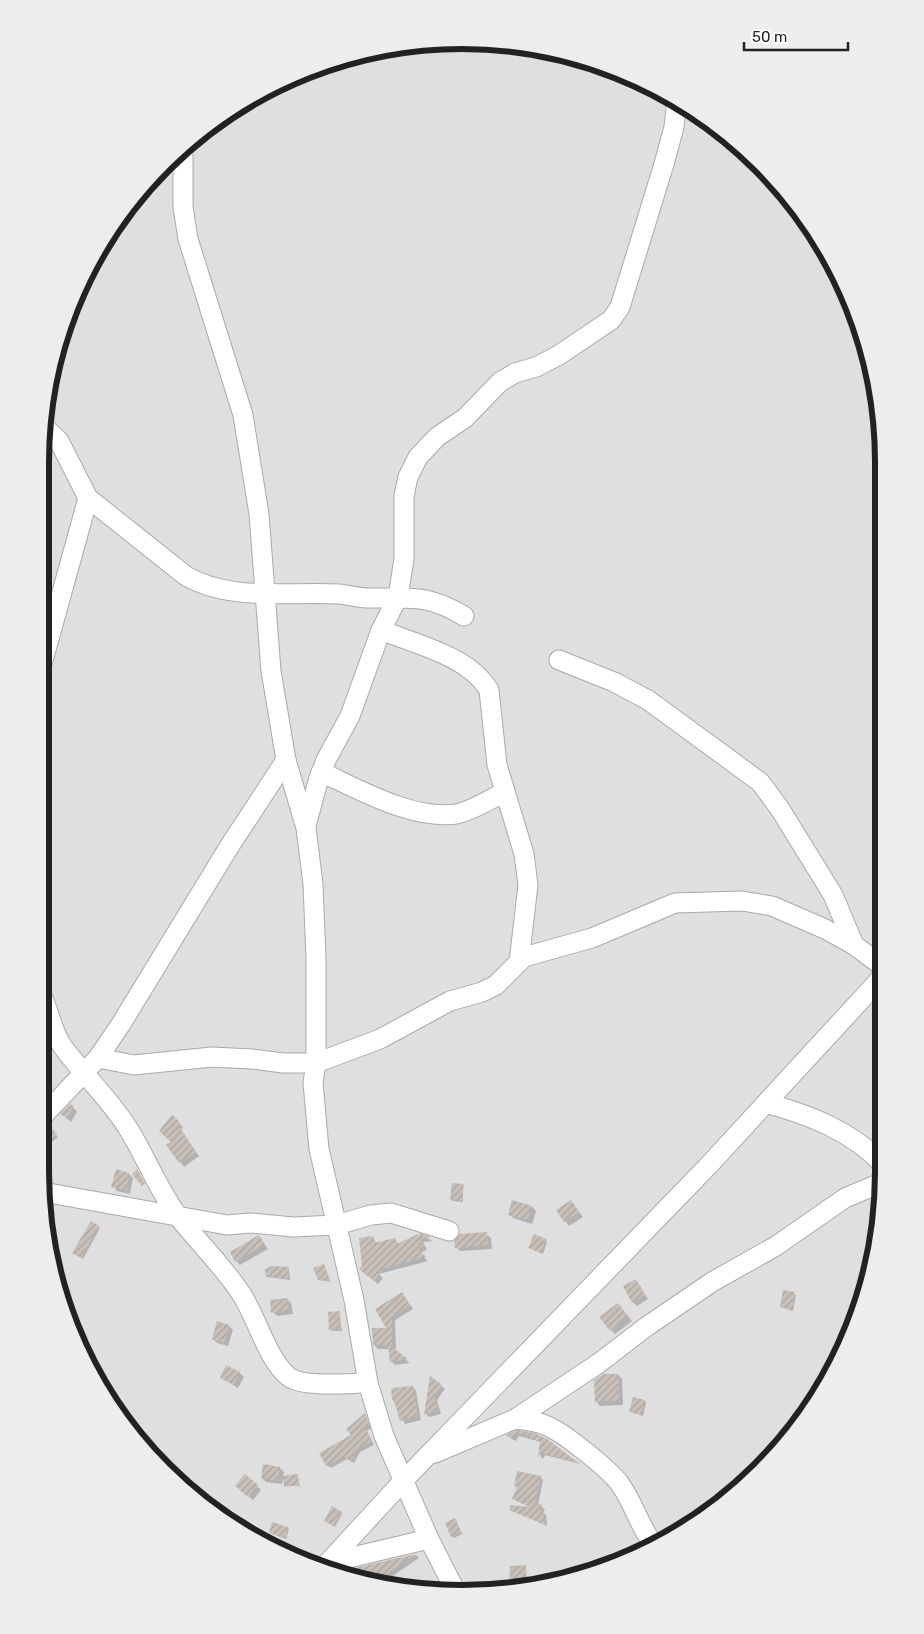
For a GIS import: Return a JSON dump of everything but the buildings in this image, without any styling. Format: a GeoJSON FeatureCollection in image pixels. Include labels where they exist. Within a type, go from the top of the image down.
{"type":"FeatureCollection","features":[{"type":"Feature","properties":{"kind":"street"},"geometry":{"type":"LineString","coordinates":[[306,828],[321,772],[350,716],[381,630],[398,597],[404,560],[404,496],[408,477],[418,457],[437,437],[464,418],[500,382],[559,355],[611,320],[620,307],[664,164],[674,127],[676,108]]}},
{"type":"Feature","properties":{"kind":"street"},"geometry":{"type":"LineString","coordinates":[[183,158],[183,207],[188,238],[243,415],[259,514],[267,593],[271,671],[286,760],[306,828],[313,884],[316,1063],[313,1083],[319,1149],[354,1300],[368,1383],[384,1436],[429,1539],[452,1585]]}},
{"type":"Feature","properties":{"kind":"street"},"geometry":{"type":"LineString","coordinates":[[50,433],[59,441],[88,498],[186,576],[201,585],[267,593],[339,594],[372,598],[411,596],[443,604],[464,616]]}},
{"type":"Feature","properties":{"kind":"street"},"geometry":{"type":"LineString","coordinates":[[49,639],[88,498]]}},
{"type":"Feature","properties":{"kind":"street"},"geometry":{"type":"LineString","coordinates":[[372,598],[381,630]]}},
{"type":"Feature","properties":{"kind":"street"},"geometry":{"type":"LineString","coordinates":[[381,630],[459,662],[483,681],[489,690],[497,765],[524,854],[528,885],[519,962]]}},
{"type":"Feature","properties":{"kind":"street"},"geometry":{"type":"LineString","coordinates":[[559,660],[614,682],[648,700],[760,782],[780,809],[833,895],[854,945]]}},
{"type":"Feature","properties":{"kind":"street"},"geometry":{"type":"LineString","coordinates":[[49,1110],[98,1058],[121,1024],[229,847],[286,760]]}},
{"type":"Feature","properties":{"kind":"street"},"geometry":{"type":"LineString","coordinates":[[321,772],[384,802],[427,812],[457,814],[505,792]]}},
{"type":"Feature","properties":{"kind":"street"},"geometry":{"type":"LineString","coordinates":[[98,1058],[134,1065],[212,1058],[252,1059],[283,1063],[316,1063],[380,1039],[424,1013],[450,1001],[482,992],[496,985],[524,957],[592,938],[675,903],[742,901],[772,906],[825,928],[854,945],[875,961]]}},
{"type":"Feature","properties":{"kind":"street"},"geometry":{"type":"LineString","coordinates":[[328,1563],[404,1480],[708,1166],[875,985]]}},
{"type":"Feature","properties":{"kind":"street"},"geometry":{"type":"LineString","coordinates":[[49,1017],[62,1046],[111,1102],[121,1117],[180,1218],[229,1277],[243,1297],[278,1364],[290,1378],[333,1384],[368,1383]]}},
{"type":"Feature","properties":{"kind":"street"},"geometry":{"type":"LineString","coordinates":[[766,1103],[807,1114],[846,1134],[869,1149],[875,1155]]}},
{"type":"Feature","properties":{"kind":"street"},"geometry":{"type":"LineString","coordinates":[[427,1457],[514,1419],[599,1363],[646,1327],[712,1282],[776,1246],[845,1198],[874,1186]]}},
{"type":"Feature","properties":{"kind":"street"},"geometry":{"type":"LineString","coordinates":[[50,1193],[227,1225],[251,1224],[293,1227],[336,1225],[371,1215],[391,1213],[449,1231]]}},
{"type":"Feature","properties":{"kind":"street"},"geometry":{"type":"LineString","coordinates":[[514,1419],[544,1424],[562,1435],[619,1482],[639,1524],[650,1540]]}},
{"type":"Feature","properties":{"kind":"street"},"geometry":{"type":"LineString","coordinates":[[331,1564],[429,1539]]}},
{"type":"Feature","properties":{"kind":"shaded area"},"geometry":{"type":"Polygon","coordinates":[[[462,49],[516,52],[569,63],[595,71],[645,91],[669,104],[692,118],[734,151],[773,190],[806,232],[833,279],[844,304],[861,355],[872,408],[875,462],[874,1199],[872,1226],[861,1279],[844,1330],[820,1379],[790,1424],[734,1483],[692,1516],[645,1543],[620,1554],[569,1571],[543,1577],[489,1584],[462,1585],[408,1582],[355,1571],[304,1554],[279,1543],[232,1516],[190,1483],[134,1424],[104,1379],[80,1330],[63,1279],[57,1253],[50,1199],[50,435],[52,408],[63,355],[80,304],[104,255],[118,232],[151,190],[210,134],[232,118],[279,91],[304,80],[355,63],[408,52],[435,50],[462,49]]]}}]}
